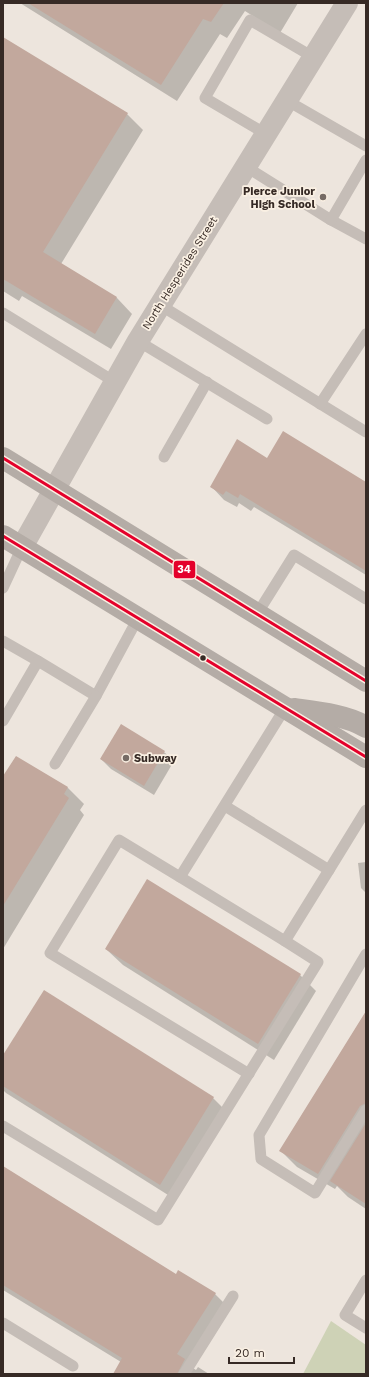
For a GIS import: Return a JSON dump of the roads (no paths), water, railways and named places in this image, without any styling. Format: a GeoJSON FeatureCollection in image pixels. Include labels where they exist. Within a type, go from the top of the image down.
{"type":"FeatureCollection","features":[{"type":"Feature","properties":{"kind":"main road"},"geometry":{"type":"LineString","coordinates":[[3,458],[366,681]]}},
{"type":"Feature","properties":{"kind":"main road"},"geometry":{"type":"LineString","coordinates":[[3,536],[366,757]]}},
{"type":"Feature","properties":{"kind":"main road"},"geometry":{"type":"LineString","coordinates":[[285,708],[326,714],[360,723],[366,727]]}},
{"type":"Feature","properties":{"kind":"street","name":"North Hesperides Street"},"geometry":{"type":"LineString","coordinates":[[22,547],[138,341],[347,3]]}},
{"type":"Feature","properties":{"kind":"lane"},"geometry":{"type":"LineString","coordinates":[[266,134],[205,98],[250,20],[313,57]]}},
{"type":"Feature","properties":{"kind":"lane"},"geometry":{"type":"LineString","coordinates":[[286,100],[366,146]]}},
{"type":"Feature","properties":{"kind":"lane"},"geometry":{"type":"LineString","coordinates":[[332,220],[366,160]]}},
{"type":"Feature","properties":{"kind":"lane"},"geometry":{"type":"LineString","coordinates":[[246,166],[332,220],[366,239]]}},
{"type":"Feature","properties":{"kind":"lane"},"geometry":{"type":"LineString","coordinates":[[160,305],[320,404],[365,428]]}},
{"type":"Feature","properties":{"kind":"lane"},"geometry":{"type":"LineString","coordinates":[[3,313],[115,382]]}},
{"type":"Feature","properties":{"kind":"lane"},"geometry":{"type":"LineString","coordinates":[[320,404],[366,334]]}},
{"type":"Feature","properties":{"kind":"lane"},"geometry":{"type":"LineString","coordinates":[[138,341],[267,419]]}},
{"type":"Feature","properties":{"kind":"lane"},"geometry":{"type":"LineString","coordinates":[[164,457],[206,382]]}},
{"type":"Feature","properties":{"kind":"lane"},"geometry":{"type":"LineString","coordinates":[[3,588],[22,547]]}},
{"type":"Feature","properties":{"kind":"lane"},"geometry":{"type":"LineString","coordinates":[[257,614],[294,554],[366,599]]}},
{"type":"Feature","properties":{"kind":"lane"},"geometry":{"type":"LineString","coordinates":[[55,764],[96,696],[138,618]]}},
{"type":"Feature","properties":{"kind":"lane"},"geometry":{"type":"LineString","coordinates":[[3,641],[96,696]]}},
{"type":"Feature","properties":{"kind":"lane"},"geometry":{"type":"LineString","coordinates":[[3,721],[38,661]]}},
{"type":"Feature","properties":{"kind":"lane"},"geometry":{"type":"LineString","coordinates":[[180,877],[285,708]]}},
{"type":"Feature","properties":{"kind":"lane"},"geometry":{"type":"LineString","coordinates":[[225,806],[330,870]]}},
{"type":"Feature","properties":{"kind":"lane"},"geometry":{"type":"LineString","coordinates":[[285,942],[366,810]]}},
{"type":"Feature","properties":{"kind":"lane"},"geometry":{"type":"LineString","coordinates":[[3,1126],[158,1220],[249,1074],[318,962],[119,840],[50,953],[249,1074]]}},
{"type":"Feature","properties":{"kind":"lane"},"geometry":{"type":"LineString","coordinates":[[366,954],[259,1135],[261,1159],[315,1193],[366,1110]]}},
{"type":"Feature","properties":{"kind":"lane"},"geometry":{"type":"LineString","coordinates":[[366,1280],[344,1315],[366,1328]]}},
{"type":"Feature","properties":{"kind":"lane"},"geometry":{"type":"LineString","coordinates":[[184,1374],[233,1296]]}},
{"type":"Feature","properties":{"kind":"lane"},"geometry":{"type":"LineString","coordinates":[[3,1323],[73,1366]]}},
{"type":"Feature","properties":{"kind":"place","name":"Pierce Junior High School"},"geometry":{"type":"Point","coordinates":[323,197]}},
{"type":"Feature","properties":{"kind":"place","name":"Subway"},"geometry":{"type":"Point","coordinates":[126,758]}}]}
